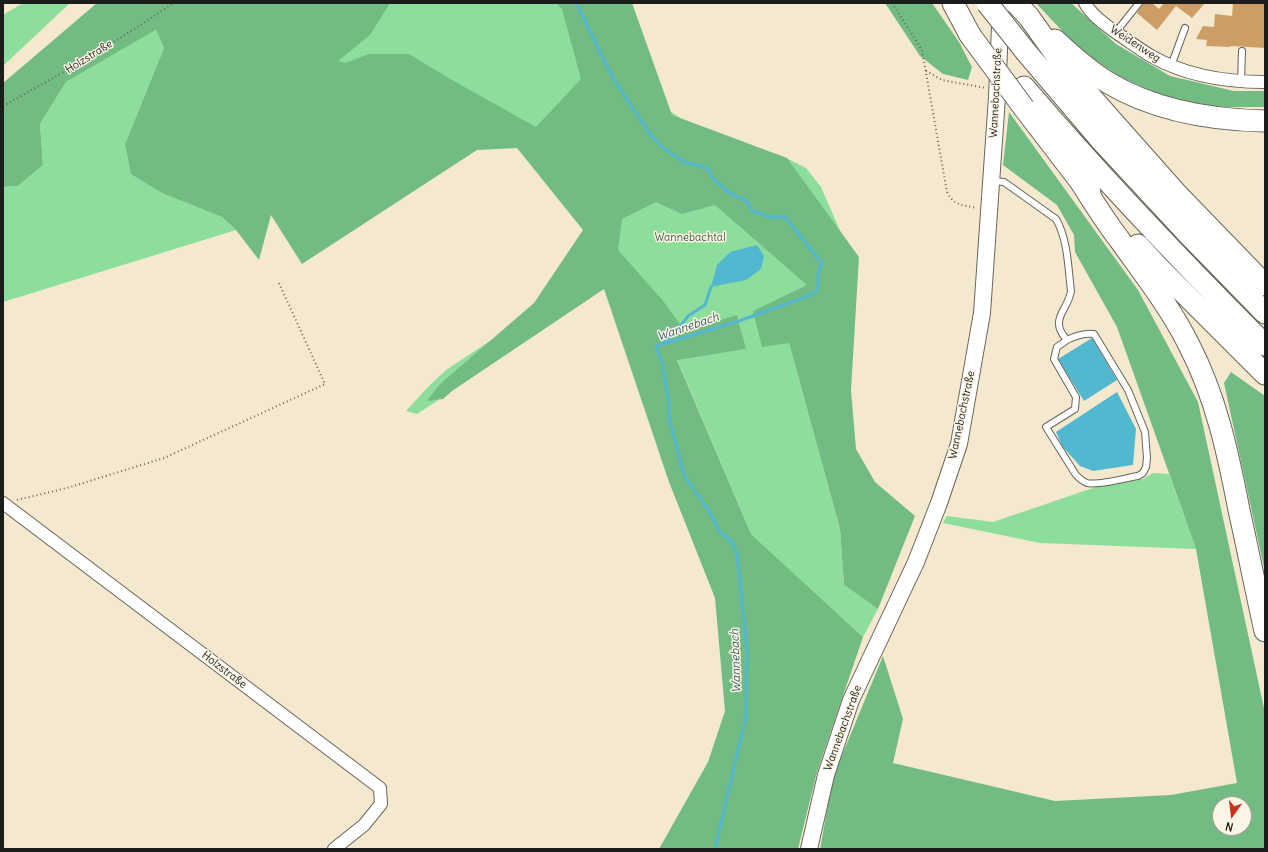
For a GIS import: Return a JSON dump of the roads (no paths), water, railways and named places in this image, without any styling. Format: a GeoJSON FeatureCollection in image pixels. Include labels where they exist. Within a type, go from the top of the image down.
{"type":"FeatureCollection","features":[{"type":"Feature","properties":{"kind":"highway"},"geometry":{"type":"LineString","coordinates":[[952,3],[971,28],[1024,108],[1080,181],[1158,268],[1265,374]]}},
{"type":"Feature","properties":{"kind":"highway"},"geometry":{"type":"LineString","coordinates":[[957,3],[971,28],[1111,185],[1215,295],[1265,345]]}},
{"type":"Feature","properties":{"kind":"highway"},"geometry":{"type":"LineString","coordinates":[[987,3],[1026,52],[1100,139],[1190,236],[1265,313]]}},
{"type":"Feature","properties":{"kind":"highway"},"geometry":{"type":"LineString","coordinates":[[1022,10],[1081,63],[1107,82],[1148,101],[1160,106],[1193,114],[1240,120],[1265,121]]}},
{"type":"Feature","properties":{"kind":"highway"},"geometry":{"type":"LineString","coordinates":[[1022,10],[1066,70],[1176,193],[1265,285]]}},
{"type":"Feature","properties":{"kind":"highway"},"geometry":{"type":"LineString","coordinates":[[1080,181],[1098,210],[1165,304],[1189,344],[1203,374],[1218,419],[1234,483],[1265,631]]}},
{"type":"Feature","properties":{"kind":"main road","name":"Wannebachstraße"},"geometry":{"type":"LineString","coordinates":[[809,849],[826,775],[851,700],[916,562],[939,503],[959,444],[982,313],[990,211],[1001,3]]}},
{"type":"Feature","properties":{"kind":"street","name":"Weidenweg"},"geometry":{"type":"LineString","coordinates":[[1085,3],[1100,20],[1116,32],[1152,56],[1171,66],[1201,76],[1241,82],[1265,82]]}},
{"type":"Feature","properties":{"kind":"street","name":"Holzstraße"},"geometry":{"type":"LineString","coordinates":[[3,503],[380,788],[381,804],[364,825],[334,849]]}},
{"type":"Feature","properties":{"kind":"lane"},"geometry":{"type":"LineString","coordinates":[[1116,32],[1139,3]]}},
{"type":"Feature","properties":{"kind":"lane"},"geometry":{"type":"LineString","coordinates":[[1171,66],[1185,28]]}},
{"type":"Feature","properties":{"kind":"lane"},"geometry":{"type":"LineString","coordinates":[[1241,82],[1242,52]]}},
{"type":"Feature","properties":{"kind":"lane"},"geometry":{"type":"LineString","coordinates":[[991,181],[1004,182],[1016,189],[1056,219],[1060,225],[1065,245],[1071,291],[1068,303],[1062,310],[1059,321],[1061,334],[1067,340]]}},
{"type":"Feature","properties":{"kind":"lane"},"geometry":{"type":"LineString","coordinates":[[1094,334],[1128,390],[1145,432],[1147,458],[1146,467],[1143,473],[1138,476],[1097,484],[1088,483],[1081,480],[1076,475],[1046,427],[1075,409],[1076,397],[1054,359],[1057,347],[1067,340],[1073,337],[1094,334]]}},
{"type":"Feature","properties":{"kind":"water"},"geometry":{"type":"Polygon","coordinates":[[[757,245],[764,256],[761,269],[746,280],[711,287],[717,265],[730,252],[757,245]]]}},
{"type":"Feature","properties":{"kind":"water"},"geometry":{"type":"Polygon","coordinates":[[[1092,338],[1117,380],[1084,401],[1058,359],[1092,338]]]}},
{"type":"Feature","properties":{"kind":"water"},"geometry":{"type":"Polygon","coordinates":[[[1117,392],[1136,429],[1133,465],[1093,471],[1080,466],[1062,446],[1056,432],[1117,392]]]}},
{"type":"Feature","properties":{"kind":"waterway","name":"Wannebach"},"geometry":{"type":"LineString","coordinates":[[576,3],[614,80],[650,134],[662,147],[684,162],[707,168],[715,181],[731,194],[746,200],[752,211],[773,218],[784,216],[821,262],[818,277],[818,288],[814,294],[739,321],[656,346],[663,367],[668,399],[669,418],[684,475],[707,508],[720,532],[731,541],[737,554],[747,649],[746,716],[715,849]]}},
{"type":"Feature","properties":{"kind":"waterway"},"geometry":{"type":"LineString","coordinates":[[663,343],[674,335],[688,316],[705,305],[711,287]]}},
{"type":"Feature","properties":{"kind":"park label","name":"Wannebachtal"},"geometry":{"type":"Point","coordinates":[690,238]}}]}
